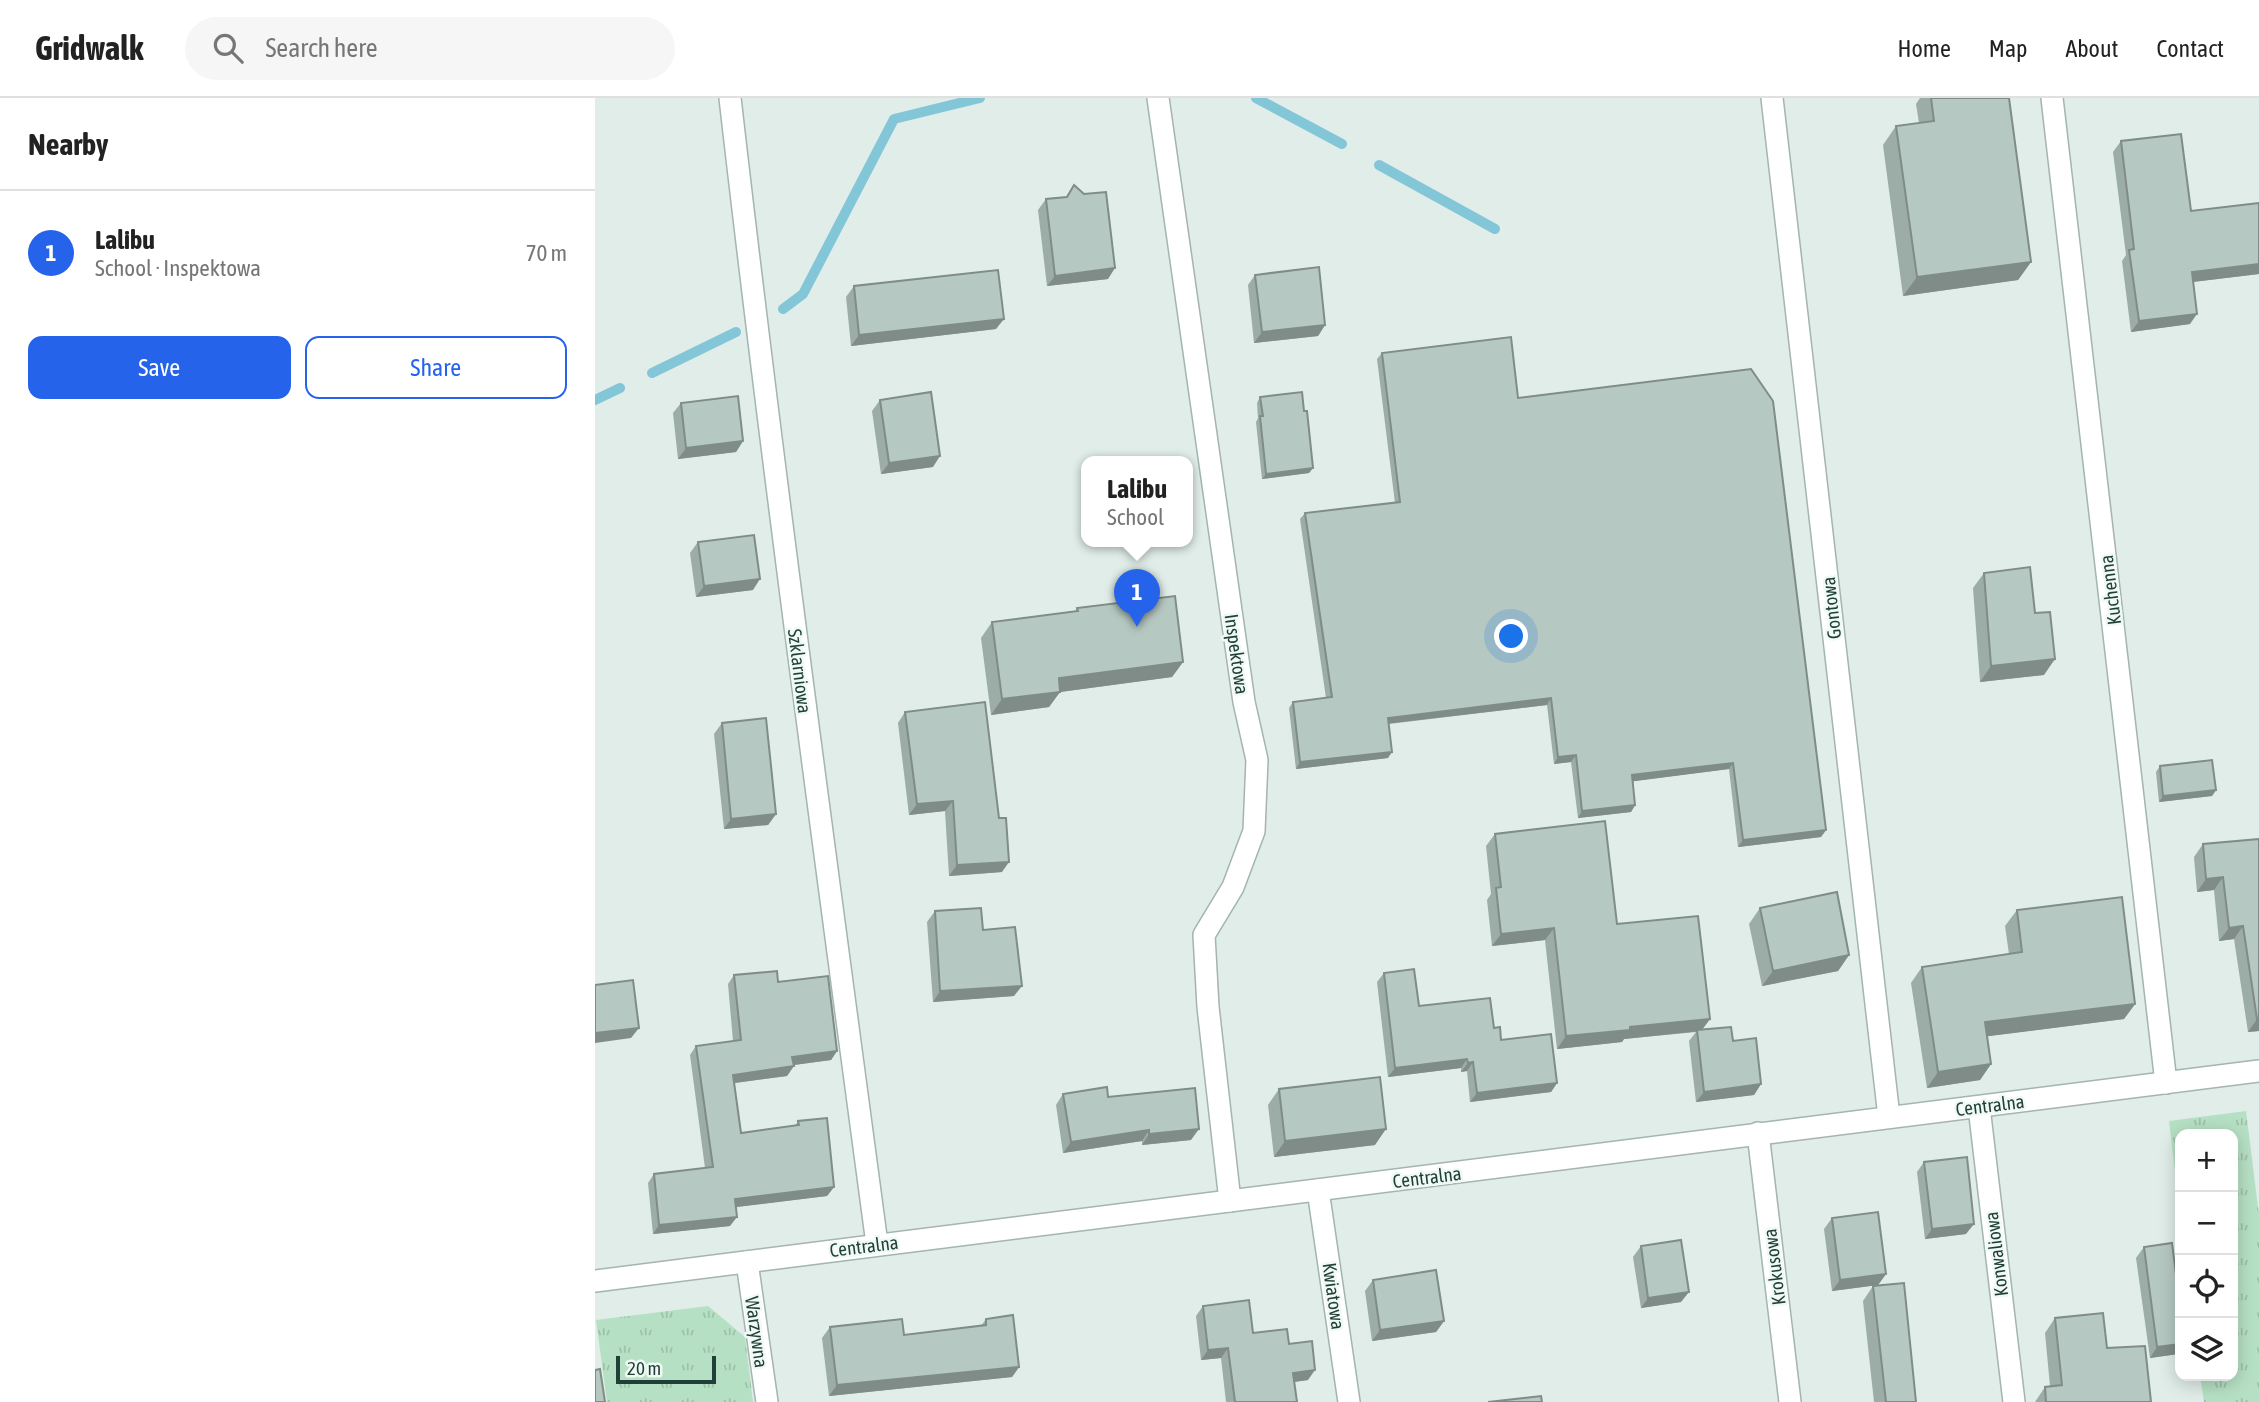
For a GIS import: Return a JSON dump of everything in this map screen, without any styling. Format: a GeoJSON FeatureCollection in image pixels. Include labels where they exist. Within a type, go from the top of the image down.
{"type":"FeatureCollection","features":[{"type":"Feature","properties":{"kind":"street","name":"Szklarniowa"},"geometry":{"type":"LineString","coordinates":[[730,98],[799,661],[877,1244]]}},
{"type":"Feature","properties":{"kind":"street","name":"Inspektowa"},"geometry":{"type":"LineString","coordinates":[[1158,98],[1244,702],[1257,760],[1254,831],[1233,887],[1204,935],[1208,1007],[1230,1202]]}},
{"type":"Feature","properties":{"kind":"street","name":"Gontowa"},"geometry":{"type":"LineString","coordinates":[[1772,98],[1889,1117]]}},
{"type":"Feature","properties":{"kind":"street","name":"Kuchenna"},"geometry":{"type":"LineString","coordinates":[[2052,98],[2167,1083]]}},
{"type":"Feature","properties":{"kind":"street","name":"Centralna"},"geometry":{"type":"LineString","coordinates":[[595,1281],[2259,1071]]}},
{"type":"Feature","properties":{"kind":"street","name":"Konwaliowa"},"geometry":{"type":"LineString","coordinates":[[1979,1107],[2014,1402]]}},
{"type":"Feature","properties":{"kind":"street","name":"Krokusowa"},"geometry":{"type":"LineString","coordinates":[[1758,1133],[1790,1402]]}},
{"type":"Feature","properties":{"kind":"street","name":"Kwiatowa"},"geometry":{"type":"LineString","coordinates":[[1318,1190],[1349,1402]]}},
{"type":"Feature","properties":{"kind":"street","name":"Warzywna"},"geometry":{"type":"LineString","coordinates":[[747,1262],[767,1402]]}},
{"type":"Feature","properties":{"kind":"green space"},"geometry":{"type":"Polygon","coordinates":[[[2246,1111],[2259,1215],[2259,1402],[2204,1402],[2201,1381],[2238,1381],[2238,1129],[2175,1129],[2175,1171],[2169,1121],[2246,1111]]]}},
{"type":"Feature","properties":{"kind":"green space"},"geometry":{"type":"Polygon","coordinates":[[[708,1306],[745,1337],[753,1402],[607,1402],[596,1320],[708,1306]]]}},
{"type":"Feature","properties":{"kind":"building"},"geometry":{"type":"Polygon","coordinates":[[[1931,98],[2009,98],[2031,262],[1917,277],[1896,126],[1934,121],[1931,98]]]}},
{"type":"Feature","properties":{"kind":"building"},"geometry":{"type":"Polygon","coordinates":[[[2181,134],[2191,211],[2259,203],[2259,264],[2192,272],[2197,314],[2139,321],[2129,250],[2134,249],[2121,141],[2181,134]]]}},
{"type":"Feature","properties":{"kind":"building"},"geometry":{"type":"Polygon","coordinates":[[[1074,185],[1084,194],[1106,192],[1115,268],[1055,276],[1046,199],[1067,197],[1074,185]]]}},
{"type":"Feature","properties":{"kind":"building"},"geometry":{"type":"Polygon","coordinates":[[[1319,267],[1325,325],[1262,332],[1255,275],[1319,267]]]}},
{"type":"Feature","properties":{"kind":"building"},"geometry":{"type":"Polygon","coordinates":[[[998,270],[1004,319],[859,335],[854,286],[998,270]]]}},
{"type":"Feature","properties":{"kind":"building"},"geometry":{"type":"Polygon","coordinates":[[[1511,337],[1518,398],[1751,369],[1773,401],[1826,830],[1743,840],[1733,763],[1632,775],[1635,805],[1582,811],[1576,755],[1558,757],[1551,698],[1388,718],[1392,752],[1300,762],[1293,702],[1332,697],[1305,513],[1400,502],[1382,353],[1511,337]]]}},
{"type":"Feature","properties":{"kind":"building"},"geometry":{"type":"Polygon","coordinates":[[[931,392],[940,456],[889,463],[880,400],[931,392]]]}},
{"type":"Feature","properties":{"kind":"building"},"geometry":{"type":"Polygon","coordinates":[[[1302,392],[1304,411],[1307,411],[1313,468],[1266,474],[1260,397],[1302,392]]]}},
{"type":"Feature","properties":{"kind":"building"},"geometry":{"type":"Polygon","coordinates":[[[738,396],[743,441],[686,448],[681,403],[738,396]]]}},
{"type":"Feature","properties":{"kind":"building"},"geometry":{"type":"Polygon","coordinates":[[[754,535],[760,579],[704,586],[698,542],[754,535]]]}},
{"type":"Feature","properties":{"kind":"building"},"geometry":{"type":"Polygon","coordinates":[[[2030,567],[2035,613],[2050,612],[2055,659],[1991,666],[1984,573],[2030,567]]]}},
{"type":"Feature","properties":{"kind":"building"},"geometry":{"type":"Polygon","coordinates":[[[1175,596],[1183,662],[1059,678],[1060,692],[1002,699],[992,622],[1175,596]]]}},
{"type":"Feature","properties":{"kind":"building"},"geometry":{"type":"Polygon","coordinates":[[[985,702],[999,818],[1006,818],[1009,862],[957,865],[953,801],[917,804],[905,712],[985,702]]]}},
{"type":"Feature","properties":{"kind":"building"},"geometry":{"type":"Polygon","coordinates":[[[766,718],[776,814],[731,819],[722,723],[766,718]]]}},
{"type":"Feature","properties":{"kind":"building"},"geometry":{"type":"Polygon","coordinates":[[[2212,760],[2216,790],[2163,796],[2160,766],[2212,760]]]}},
{"type":"Feature","properties":{"kind":"building"},"geometry":{"type":"Polygon","coordinates":[[[1605,821],[1617,924],[1698,916],[1710,1019],[1566,1036],[1554,928],[1501,934],[1496,888],[1501,887],[1495,834],[1605,821]]]}},
{"type":"Feature","properties":{"kind":"building"},"geometry":{"type":"Polygon","coordinates":[[[2259,839],[2257,1019],[2243,926],[2229,928],[2223,877],[2206,879],[2203,844],[2259,839]]]}},
{"type":"Feature","properties":{"kind":"building"},"geometry":{"type":"Polygon","coordinates":[[[1837,892],[1849,955],[1773,971],[1760,908],[1837,892]]]}},
{"type":"Feature","properties":{"kind":"building"},"geometry":{"type":"Polygon","coordinates":[[[2122,897],[2135,1004],[1985,1022],[1991,1064],[1938,1072],[1922,967],[2022,952],[2017,910],[2122,897]]]}},
{"type":"Feature","properties":{"kind":"building"},"geometry":{"type":"Polygon","coordinates":[[[981,908],[983,930],[1015,927],[1022,986],[940,991],[935,911],[981,908]]]}},
{"type":"Feature","properties":{"kind":"building"},"geometry":{"type":"Polygon","coordinates":[[[1414,969],[1419,1006],[1490,998],[1494,1028],[1500,1027],[1501,1040],[1551,1034],[1557,1083],[1477,1093],[1473,1062],[1468,1063],[1467,1059],[1395,1068],[1384,973],[1414,969]]]}},
{"type":"Feature","properties":{"kind":"building"},"geometry":{"type":"Polygon","coordinates":[[[777,971],[778,982],[828,976],[837,1051],[792,1057],[794,1066],[733,1075],[741,1133],[827,1118],[834,1187],[735,1199],[737,1217],[659,1225],[654,1174],[713,1167],[696,1046],[741,1040],[734,975],[777,971]]]}},
{"type":"Feature","properties":{"kind":"building"},"geometry":{"type":"Polygon","coordinates":[[[633,980],[639,1028],[595,1033],[595,985],[633,980]]]}},
{"type":"Feature","properties":{"kind":"building"},"geometry":{"type":"Polygon","coordinates":[[[1731,1027],[1733,1041],[1756,1038],[1761,1084],[1704,1092],[1697,1030],[1731,1027]]]}},
{"type":"Feature","properties":{"kind":"building"},"geometry":{"type":"Polygon","coordinates":[[[1380,1077],[1386,1129],[1285,1141],[1279,1089],[1380,1077]]]}},
{"type":"Feature","properties":{"kind":"building"},"geometry":{"type":"Polygon","coordinates":[[[1107,1087],[1108,1097],[1195,1088],[1199,1129],[1149,1134],[1149,1130],[1071,1142],[1063,1094],[1107,1087]]]}},
{"type":"Feature","properties":{"kind":"building"},"geometry":{"type":"Polygon","coordinates":[[[1967,1157],[1974,1224],[1932,1229],[1924,1162],[1967,1157]]]}},
{"type":"Feature","properties":{"kind":"building"},"geometry":{"type":"Polygon","coordinates":[[[1878,1212],[1886,1274],[1840,1280],[1832,1218],[1878,1212]]]}},
{"type":"Feature","properties":{"kind":"building"},"geometry":{"type":"Polygon","coordinates":[[[1681,1240],[1689,1292],[1648,1298],[1641,1246],[1681,1240]]]}},
{"type":"Feature","properties":{"kind":"building"},"geometry":{"type":"Polygon","coordinates":[[[2172,1243],[2175,1267],[2175,1345],[2157,1347],[2144,1247],[2172,1243]]]}},
{"type":"Feature","properties":{"kind":"building"},"geometry":{"type":"Polygon","coordinates":[[[1436,1270],[1444,1321],[1380,1330],[1373,1280],[1436,1270]]]}},
{"type":"Feature","properties":{"kind":"building"},"geometry":{"type":"Polygon","coordinates":[[[1904,1283],[1916,1402],[1886,1402],[1873,1286],[1904,1283]]]}},
{"type":"Feature","properties":{"kind":"building"},"geometry":{"type":"Polygon","coordinates":[[[1249,1300],[1253,1333],[1287,1329],[1289,1344],[1312,1341],[1315,1370],[1293,1373],[1297,1402],[1235,1402],[1228,1348],[1208,1350],[1203,1306],[1249,1300]]]}},
{"type":"Feature","properties":{"kind":"building"},"geometry":{"type":"Polygon","coordinates":[[[2103,1313],[2107,1348],[2145,1346],[2151,1402],[2046,1402],[2045,1387],[2062,1385],[2055,1318],[2103,1313]]]}},
{"type":"Feature","properties":{"kind":"building"},"geometry":{"type":"Polygon","coordinates":[[[1013,1315],[1019,1367],[837,1385],[830,1327],[902,1319],[904,1335],[986,1325],[986,1319],[1013,1315]]]}},
{"type":"Feature","properties":{"kind":"building"},"geometry":{"type":"Polygon","coordinates":[[[600,1369],[605,1402],[595,1402],[595,1370],[600,1369]]]}},
{"type":"Feature","properties":{"kind":"building"},"geometry":{"type":"Polygon","coordinates":[[[1541,1396],[1542,1402],[1488,1402],[1541,1396]]]}},
{"type":"Feature","properties":{"kind":"waterway"},"geometry":{"type":"LineString","coordinates":[[783,309],[803,294],[894,119],[980,98]]}},
{"type":"Feature","properties":{"kind":"waterway"},"geometry":{"type":"LineString","coordinates":[[1256,98],[1342,144]]}},
{"type":"Feature","properties":{"kind":"waterway"},"geometry":{"type":"LineString","coordinates":[[1379,165],[1495,229]]}},
{"type":"Feature","properties":{"kind":"waterway"},"geometry":{"type":"LineString","coordinates":[[652,373],[736,332]]}},
{"type":"Feature","properties":{"kind":"waterway"},"geometry":{"type":"LineString","coordinates":[[595,400],[620,388]]}},
{"type":"Feature","properties":{"kind":"place","name":"Lalibu"},"geometry":{"type":"Point","coordinates":[1137,627]}}]}
